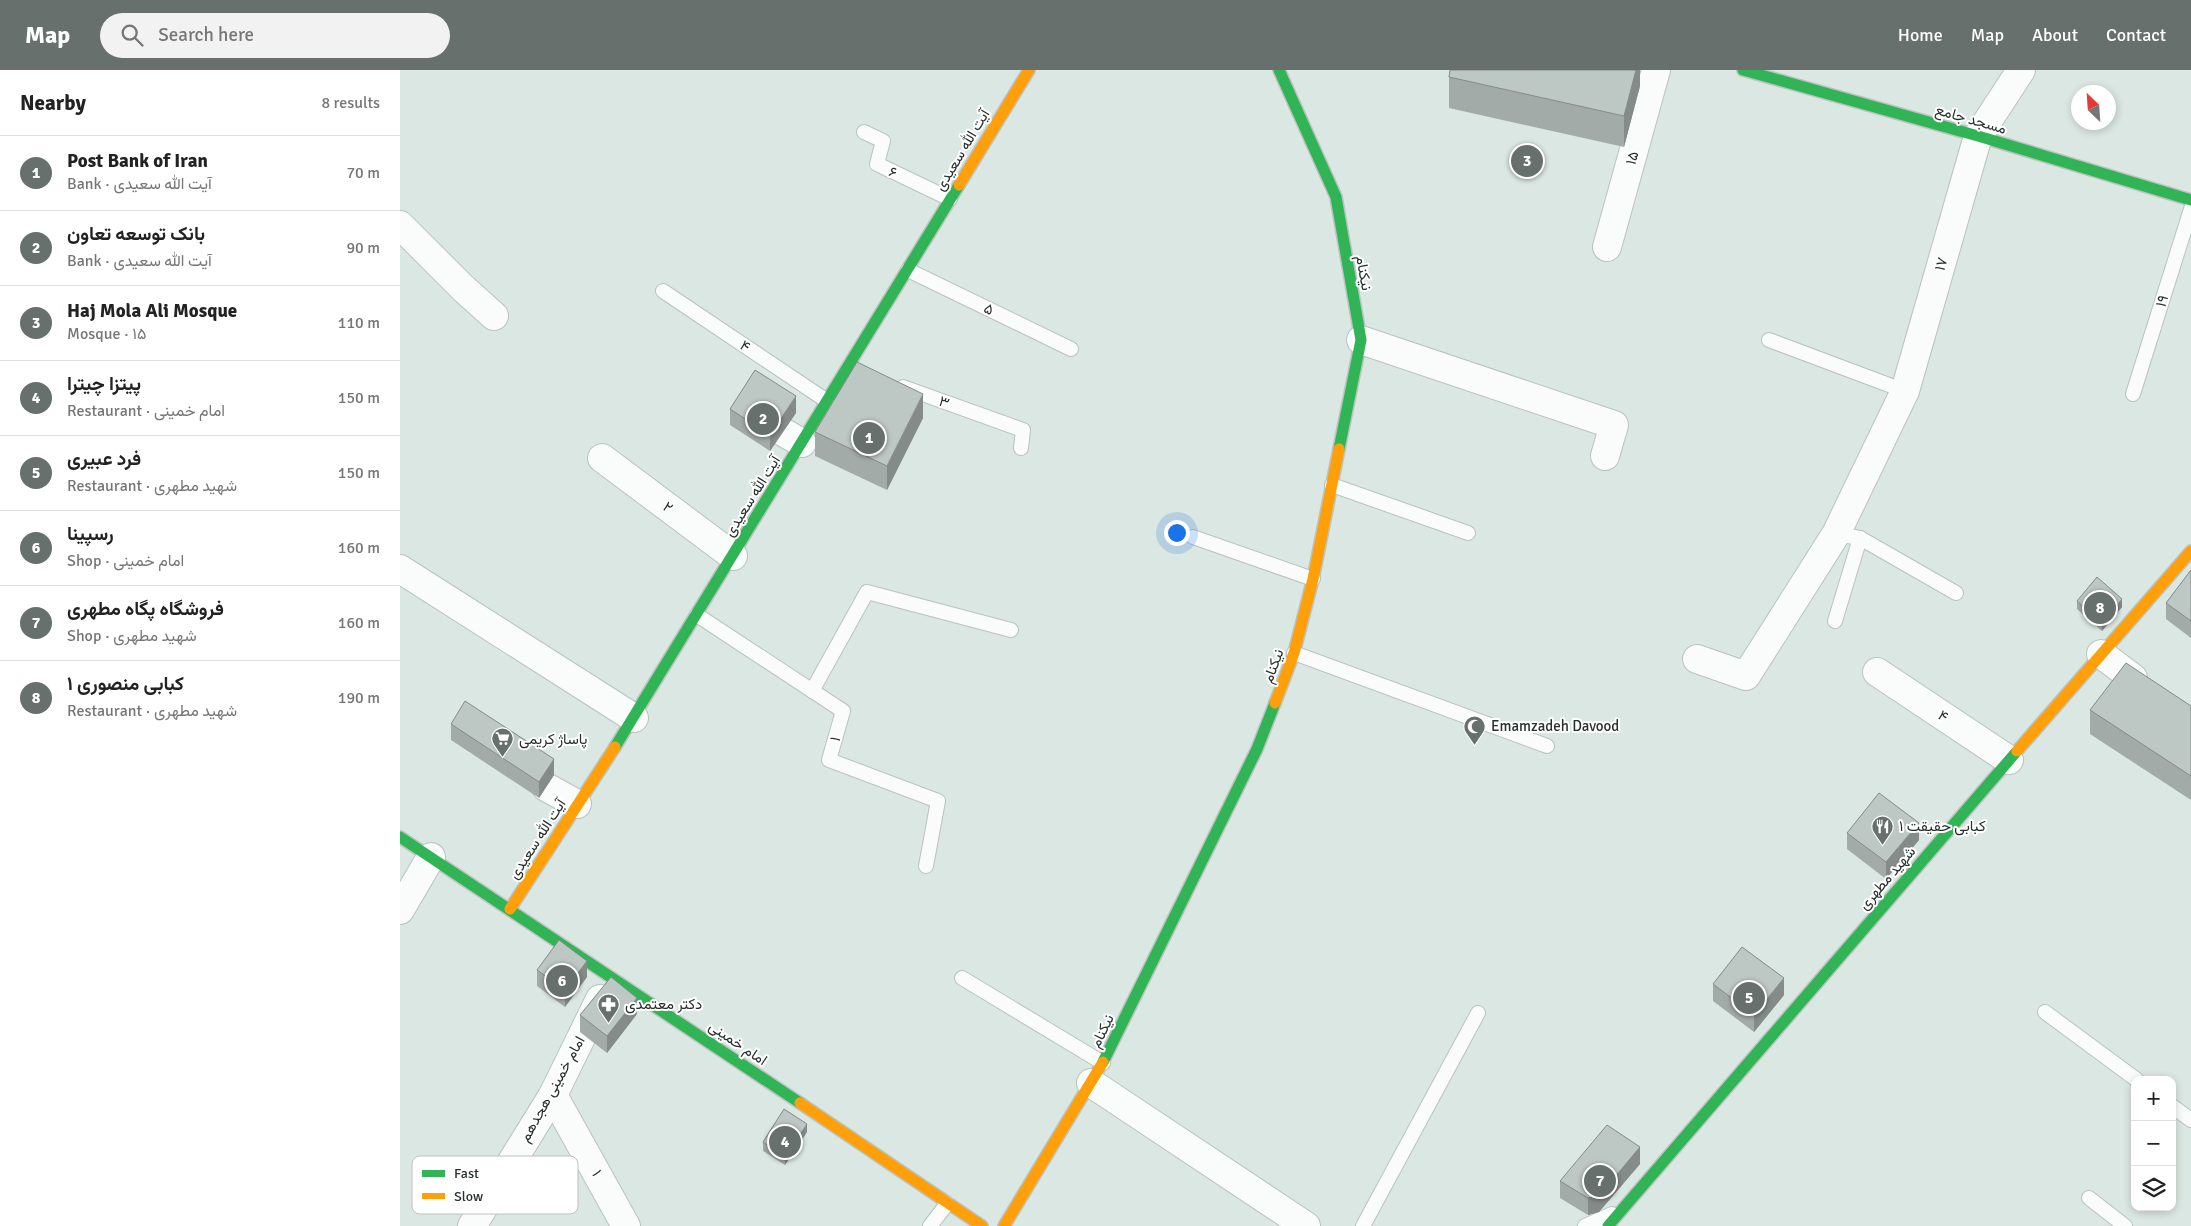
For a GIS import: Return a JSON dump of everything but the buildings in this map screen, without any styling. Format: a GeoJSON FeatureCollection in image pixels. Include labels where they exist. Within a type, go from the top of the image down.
{"type":"FeatureCollection","features":[{"type":"Feature","properties":{"kind":"street","name":"آیت الله سعیدی"},"geometry":{"type":"LineString","coordinates":[[510,909],[634,718],[733,556],[793,437],[828,412],[908,270],[1029,70]]}},
{"type":"Feature","properties":{"kind":"street","name":"نیکنام"},"geometry":{"type":"LineString","coordinates":[[1004,1226],[1097,1073],[1257,749],[1294,653],[1313,579],[1361,340],[1336,197],[1279,70]]}},
{"type":"Feature","properties":{"kind":"street","name":"۱۵"},"geometry":{"type":"LineString","coordinates":[[1607,246],[1656,70]]}},
{"type":"Feature","properties":{"kind":"street","name":"مسجد جامع"},"geometry":{"type":"LineString","coordinates":[[1743,70],[1978,136],[2191,200]]}},
{"type":"Feature","properties":{"kind":"street","name":"۱۷"},"geometry":{"type":"LineString","coordinates":[[1697,659],[1746,676],[1848,536],[1905,391],[1978,136],[2021,70]]}},
{"type":"Feature","properties":{"kind":"street"},"geometry":{"type":"LineString","coordinates":[[400,225],[494,316]]}},
{"type":"Feature","properties":{"kind":"street"},"geometry":{"type":"LineString","coordinates":[[1361,340],[1614,425],[1605,456]]}},
{"type":"Feature","properties":{"kind":"street","name":"۲"},"geometry":{"type":"LineString","coordinates":[[602,458],[733,556]]}},
{"type":"Feature","properties":{"kind":"street","name":"شهید مطهری"},"geometry":{"type":"LineString","coordinates":[[1608,1226],[2101,654],[2175,588],[2191,551]]}},
{"type":"Feature","properties":{"kind":"street"},"geometry":{"type":"LineString","coordinates":[[400,568],[634,718]]}},
{"type":"Feature","properties":{"kind":"street"},"geometry":{"type":"LineString","coordinates":[[2101,654],[2133,678]]}},
{"type":"Feature","properties":{"kind":"street","name":"۴"},"geometry":{"type":"LineString","coordinates":[[1877,672],[2009,760]]}},
{"type":"Feature","properties":{"kind":"street"},"geometry":{"type":"LineString","coordinates":[[546,787],[578,804]]}},
{"type":"Feature","properties":{"kind":"street","name":"امام خمینی"},"geometry":{"type":"LineString","coordinates":[[400,837],[612,976],[982,1226]]}},
{"type":"Feature","properties":{"kind":"street"},"geometry":{"type":"LineString","coordinates":[[400,910],[431,857]]}},
{"type":"Feature","properties":{"kind":"street","name":"امام خمینی هجدهم"},"geometry":{"type":"LineString","coordinates":[[515,1156],[553,1094],[612,976]]}},
{"type":"Feature","properties":{"kind":"street"},"geometry":{"type":"LineString","coordinates":[[1097,1073],[1306,1226]]}},
{"type":"Feature","properties":{"kind":"street","name":"۱"},"geometry":{"type":"LineString","coordinates":[[553,1094],[626,1226]]}},
{"type":"Feature","properties":{"kind":"street","name":"امام خمینی هجدهم"},"geometry":{"type":"LineString","coordinates":[[472,1226],[479,1214]]}},
{"type":"Feature","properties":{"kind":"lane","name":"۶"},"geometry":{"type":"LineString","coordinates":[[864,132],[883,141],[877,164],[950,199]]}},
{"type":"Feature","properties":{"kind":"lane","name":"۱۹"},"geometry":{"type":"LineString","coordinates":[[2134,394],[2191,209]]}},
{"type":"Feature","properties":{"kind":"lane","name":"۵"},"geometry":{"type":"LineString","coordinates":[[908,270],[1071,349]]}},
{"type":"Feature","properties":{"kind":"lane","name":"۴"},"geometry":{"type":"LineString","coordinates":[[663,291],[828,412]]}},
{"type":"Feature","properties":{"kind":"lane"},"geometry":{"type":"LineString","coordinates":[[1769,340],[1905,391]]}},
{"type":"Feature","properties":{"kind":"lane","name":"۳"},"geometry":{"type":"LineString","coordinates":[[894,384],[1023,430],[1021,448]]}},
{"type":"Feature","properties":{"kind":"lane"},"geometry":{"type":"LineString","coordinates":[[1332,485],[1468,533]]}},
{"type":"Feature","properties":{"kind":"lane"},"geometry":{"type":"LineString","coordinates":[[1834,621],[1848,536],[1956,593]]}},
{"type":"Feature","properties":{"kind":"lane"},"geometry":{"type":"LineString","coordinates":[[1193,538],[1313,579]]}},
{"type":"Feature","properties":{"kind":"lane"},"geometry":{"type":"LineString","coordinates":[[812,691],[866,592],[1011,630]]}},
{"type":"Feature","properties":{"kind":"lane","name":"۱"},"geometry":{"type":"LineString","coordinates":[[697,615],[843,711],[828,760],[938,801],[926,866]]}},
{"type":"Feature","properties":{"kind":"lane"},"geometry":{"type":"LineString","coordinates":[[1294,653],[1547,746]]}},
{"type":"Feature","properties":{"kind":"lane"},"geometry":{"type":"LineString","coordinates":[[962,978],[1097,1073]]}},
{"type":"Feature","properties":{"kind":"lane"},"geometry":{"type":"LineString","coordinates":[[2045,1012],[2131,1076]]}},
{"type":"Feature","properties":{"kind":"lane"},"geometry":{"type":"LineString","coordinates":[[1363,1226],[1478,1013]]}},
{"type":"Feature","properties":{"kind":"lane"},"geometry":{"type":"LineString","coordinates":[[2176,1109],[2191,1120]]}},
{"type":"Feature","properties":{"kind":"lane"},"geometry":{"type":"LineString","coordinates":[[2089,1198],[2126,1226]]}},
{"type":"Feature","properties":{"kind":"lane"},"geometry":{"type":"LineString","coordinates":[[930,1226],[947,1204]]}},
{"type":"Feature","properties":{"kind":"lane"},"geometry":{"type":"LineString","coordinates":[[1585,1226],[1622,1209]]}},
{"type":"Feature","properties":{"kind":"traffic: fast"},"geometry":{"type":"LineString","coordinates":[[1279,70],[1336,197],[1361,340],[1339,449]]}},
{"type":"Feature","properties":{"kind":"traffic: fast"},"geometry":{"type":"LineString","coordinates":[[1743,70],[1978,136],[2191,200]]}},
{"type":"Feature","properties":{"kind":"traffic: fast"},"geometry":{"type":"LineString","coordinates":[[615,747],[959,185]]}},
{"type":"Feature","properties":{"kind":"traffic: fast"},"geometry":{"type":"LineString","coordinates":[[1103,1062],[1257,749],[1275,703]]}},
{"type":"Feature","properties":{"kind":"traffic: fast"},"geometry":{"type":"LineString","coordinates":[[1608,1226],[2017,751]]}},
{"type":"Feature","properties":{"kind":"traffic: fast"},"geometry":{"type":"LineString","coordinates":[[400,837],[800,1103]]}},
{"type":"Feature","properties":{"kind":"traffic: slow"},"geometry":{"type":"LineString","coordinates":[[959,185],[1029,70]]}},
{"type":"Feature","properties":{"kind":"traffic: slow"},"geometry":{"type":"LineString","coordinates":[[1275,703],[1294,653],[1313,579],[1339,449]]}},
{"type":"Feature","properties":{"kind":"traffic: slow"},"geometry":{"type":"LineString","coordinates":[[2017,751],[2191,551]]}},
{"type":"Feature","properties":{"kind":"traffic: slow"},"geometry":{"type":"LineString","coordinates":[[510,909],[615,747]]}},
{"type":"Feature","properties":{"kind":"traffic: slow"},"geometry":{"type":"LineString","coordinates":[[1004,1226],[1103,1062]]}},
{"type":"Feature","properties":{"kind":"traffic: slow"},"geometry":{"type":"LineString","coordinates":[[800,1103],[982,1226]]}},
{"type":"Feature","properties":{"kind":"place","name":"Haj Mola Ali Mosque"},"geometry":{"type":"Point","coordinates":[1527,161]}},
{"type":"Feature","properties":{"kind":"place","name":"بانک توسعه تعاون"},"geometry":{"type":"Point","coordinates":[763,419]}},
{"type":"Feature","properties":{"kind":"place","name":"Post Bank of Iran"},"geometry":{"type":"Point","coordinates":[869,438]}},
{"type":"Feature","properties":{"kind":"place","name":"کبابی منصوری ۱"},"geometry":{"type":"Point","coordinates":[2100,608]}},
{"type":"Feature","properties":{"kind":"place","name":"Emamzadeh Davood"},"geometry":{"type":"Point","coordinates":[1475,745]}},
{"type":"Feature","properties":{"kind":"place","name":"پاساژ کریمی"},"geometry":{"type":"Point","coordinates":[503,758]}},
{"type":"Feature","properties":{"kind":"place","name":"کبابی حقیقت ۱"},"geometry":{"type":"Point","coordinates":[1883,845]}},
{"type":"Feature","properties":{"kind":"place","name":"رسپینا"},"geometry":{"type":"Point","coordinates":[562,981]}},
{"type":"Feature","properties":{"kind":"place","name":"فرد عبیری"},"geometry":{"type":"Point","coordinates":[1749,998]}},
{"type":"Feature","properties":{"kind":"place","name":"دکتر معتمدی"},"geometry":{"type":"Point","coordinates":[609,1023]}},
{"type":"Feature","properties":{"kind":"place","name":"پیتزا چیترا"},"geometry":{"type":"Point","coordinates":[785,1142]}},
{"type":"Feature","properties":{"kind":"place","name":"فروشگاه پگاه مطهری"},"geometry":{"type":"Point","coordinates":[1600,1181]}}]}
